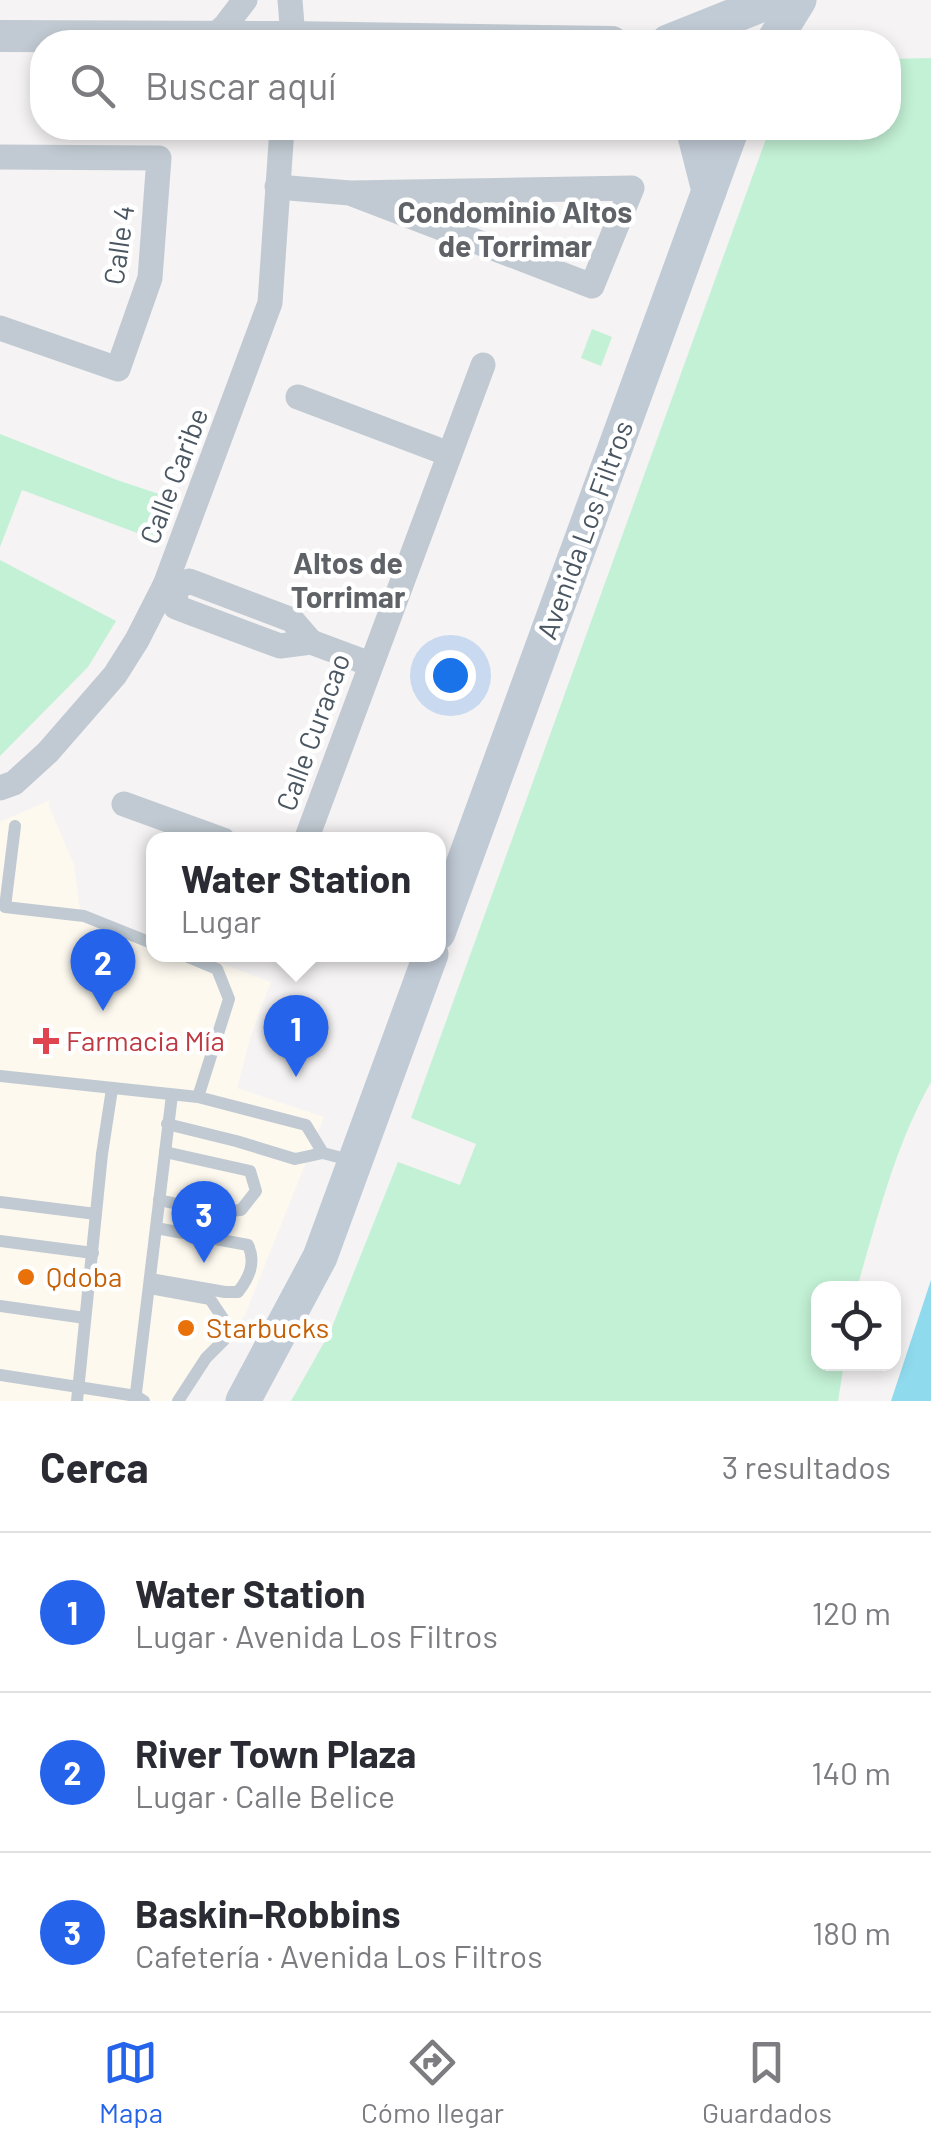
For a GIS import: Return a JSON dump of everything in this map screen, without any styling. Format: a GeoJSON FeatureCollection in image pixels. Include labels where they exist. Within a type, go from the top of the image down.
{"type":"FeatureCollection","features":[{"type":"Feature","properties":{"kind":"main road"},"geometry":{"type":"LineString","coordinates":[[698,30],[773,0]]}},
{"type":"Feature","properties":{"kind":"main road"},"geometry":{"type":"LineString","coordinates":[[781,30],[800,0]]}},
{"type":"Feature","properties":{"kind":"main road"},"geometry":{"type":"LineString","coordinates":[[697,140],[709,191]]}},
{"type":"Feature","properties":{"kind":"main road","name":"Avenida Los Filtros"},"geometry":{"type":"LineString","coordinates":[[446,910],[728,140]]}},
{"type":"Feature","properties":{"kind":"main road"},"geometry":{"type":"LineString","coordinates":[[243,1401],[320,1257],[339,1157],[426,962]]}},
{"type":"Feature","properties":{"kind":"street"},"geometry":{"type":"LineString","coordinates":[[221,30],[245,0]]}},
{"type":"Feature","properties":{"kind":"street"},"geometry":{"type":"LineString","coordinates":[[290,0],[291,30]]}},
{"type":"Feature","properties":{"kind":"street"},"geometry":{"type":"LineString","coordinates":[[0,36],[30,36]]}},
{"type":"Feature","properties":{"kind":"street","name":"Calle Caribe"},"geometry":{"type":"LineString","coordinates":[[0,788],[14,783],[48,752],[115,675],[170,587],[270,303],[281,140]]}},
{"type":"Feature","properties":{"kind":"street","name":"Calle 4"},"geometry":{"type":"LineString","coordinates":[[0,156],[159,158],[150,278],[118,370],[0,328]]}},
{"type":"Feature","properties":{"kind":"street"},"geometry":{"type":"LineString","coordinates":[[277,187],[350,193],[632,188],[592,286],[350,193]]}},
{"type":"Feature","properties":{"kind":"street","name":"Calle Curacao"},"geometry":{"type":"LineString","coordinates":[[309,832],[483,366]]}},
{"type":"Feature","properties":{"kind":"street"},"geometry":{"type":"LineString","coordinates":[[298,397],[449,454]]}},
{"type":"Feature","properties":{"kind":"street"},"geometry":{"type":"LineString","coordinates":[[311,642],[292,620],[189,581],[170,587],[176,607],[207,619],[280,646],[311,642],[370,664]]}},
{"type":"Feature","properties":{"kind":"street"},"geometry":{"type":"LineString","coordinates":[[207,619],[218,592]]}},
{"type":"Feature","properties":{"kind":"street"},"geometry":{"type":"LineString","coordinates":[[253,636],[262,609]]}},
{"type":"Feature","properties":{"kind":"street"},"geometry":{"type":"LineString","coordinates":[[124,804],[200,832]]}},
{"type":"Feature","properties":{"kind":"lane"},"geometry":{"type":"LineString","coordinates":[[15,826],[5,908],[84,916],[146,941]]}},
{"type":"Feature","properties":{"kind":"lane"},"geometry":{"type":"LineString","coordinates":[[198,1097],[228,998],[217,969],[200,962]]}},
{"type":"Feature","properties":{"kind":"lane"},"geometry":{"type":"LineString","coordinates":[[0,1076],[198,1097],[306,1125],[339,1157]]}},
{"type":"Feature","properties":{"kind":"lane"},"geometry":{"type":"LineString","coordinates":[[78,1394],[112,1089]]}},
{"type":"Feature","properties":{"kind":"lane"},"geometry":{"type":"LineString","coordinates":[[0,1374],[78,1394],[138,1399],[172,1095]]}},
{"type":"Feature","properties":{"kind":"lane"},"geometry":{"type":"LineString","coordinates":[[167,1124],[295,1159],[339,1157]]}},
{"type":"Feature","properties":{"kind":"lane"},"geometry":{"type":"LineString","coordinates":[[159,1200],[214,1212],[241,1210],[256,1191],[250,1171],[164,1152]]}},
{"type":"Feature","properties":{"kind":"lane"},"geometry":{"type":"LineString","coordinates":[[0,1202],[96,1214]]}},
{"type":"Feature","properties":{"kind":"lane"},"geometry":{"type":"LineString","coordinates":[[149,1283],[238,1292],[248,1279],[253,1256],[248,1245],[156,1228]]}},
{"type":"Feature","properties":{"kind":"lane"},"geometry":{"type":"LineString","coordinates":[[0,1242],[93,1253]]}},
{"type":"Feature","properties":{"kind":"lane"},"geometry":{"type":"LineString","coordinates":[[149,1283],[210,1299],[224,1320],[224,1340],[206,1358],[178,1401]]}},
{"type":"Feature","properties":{"kind":"lane"},"geometry":{"type":"LineString","coordinates":[[0,1306],[86,1318]]}},
{"type":"Feature","properties":{"kind":"shaded area"},"geometry":{"type":"Polygon","coordinates":[[[50,800],[49,806],[74,865],[80,910],[146,934],[146,962],[218,962],[271,982],[237,1088],[324,1117],[245,1315],[210,1358],[185,1401],[0,1401],[0,822],[50,800]]]}},
{"type":"Feature","properties":{"kind":"green space"},"geometry":{"type":"Polygon","coordinates":[[[931,58],[931,1082],[897,1157],[859,1281],[811,1281],[811,1371],[843,1371],[838,1401],[291,1401],[330,1332],[398,1162],[460,1185],[476,1144],[411,1118],[766,140],[901,140],[901,59],[931,58]]]}},
{"type":"Feature","properties":{"kind":"green space"},"geometry":{"type":"Polygon","coordinates":[[[592,329],[612,337],[601,366],[581,358],[592,329]]]}},
{"type":"Feature","properties":{"kind":"green space"},"geometry":{"type":"Polygon","coordinates":[[[0,434],[171,498],[156,540],[22,490],[0,547],[0,434]]]}},
{"type":"Feature","properties":{"kind":"green space"},"geometry":{"type":"Polygon","coordinates":[[[0,560],[116,621],[88,667],[0,756],[0,560]]]}},
{"type":"Feature","properties":{"kind":"water"},"geometry":{"type":"Polygon","coordinates":[[[931,1280],[931,1401],[891,1401],[931,1280]]]}},
{"type":"Feature","properties":{"kind":"place","name":"River Town Plaza"},"geometry":{"type":"Point","coordinates":[103,1011]}},
{"type":"Feature","properties":{"kind":"place","name":"Farmacia Mía"},"geometry":{"type":"Point","coordinates":[46,1041]}},
{"type":"Feature","properties":{"kind":"place","name":"Water Station"},"geometry":{"type":"Point","coordinates":[296,1077]}},
{"type":"Feature","properties":{"kind":"place","name":"Baskin-Robbins"},"geometry":{"type":"Point","coordinates":[204,1263]}},
{"type":"Feature","properties":{"kind":"place","name":"Qdoba"},"geometry":{"type":"Point","coordinates":[26,1277]}},
{"type":"Feature","properties":{"kind":"place","name":"Starbucks"},"geometry":{"type":"Point","coordinates":[186,1328]}},
{"type":"Feature","properties":{"kind":"district","name":"Condominio Altos de Torrimar"},"geometry":{"type":"Point","coordinates":[515,230]}},
{"type":"Feature","properties":{"kind":"district","name":"Altos de Torrimar"},"geometry":{"type":"Point","coordinates":[348,581]}}]}
